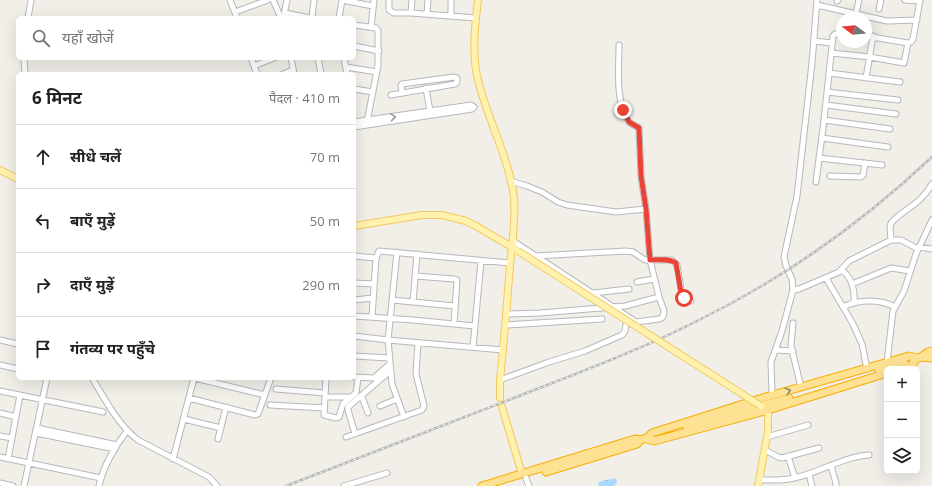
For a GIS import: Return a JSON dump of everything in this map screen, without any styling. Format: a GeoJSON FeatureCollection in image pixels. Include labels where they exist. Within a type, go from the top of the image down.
{"type":"FeatureCollection","features":[{"type":"Feature","properties":{"kind":"highway"},"geometry":{"type":"LineString","coordinates":[[908,366],[912,365],[928,352],[932,351]]}},
{"type":"Feature","properties":{"kind":"highway"},"geometry":{"type":"LineString","coordinates":[[646,439],[652,433],[887,362],[909,356],[932,358]]}},
{"type":"Feature","properties":{"kind":"highway"},"geometry":{"type":"LineString","coordinates":[[482,486],[524,476],[637,444],[646,439],[919,358]]}},
{"type":"Feature","properties":{"kind":"highway"},"geometry":{"type":"LineString","coordinates":[[646,439],[654,441],[768,410],[884,374]]}},
{"type":"Feature","properties":{"kind":"highway"},"geometry":{"type":"LineString","coordinates":[[498,486],[524,476]]}},
{"type":"Feature","properties":{"kind":"main road"},"geometry":{"type":"LineString","coordinates":[[478,0],[474,49],[477,76],[510,181],[514,199],[514,246],[510,263],[507,314],[500,380],[500,398]]}},
{"type":"Feature","properties":{"kind":"main road"},"geometry":{"type":"LineString","coordinates":[[0,170],[16,179]]}},
{"type":"Feature","properties":{"kind":"main road"},"geometry":{"type":"LineString","coordinates":[[356,226],[422,215],[442,215],[471,224],[514,246],[761,406]]}},
{"type":"Feature","properties":{"kind":"main road"},"geometry":{"type":"LineString","coordinates":[[502,407],[524,476]]}},
{"type":"Feature","properties":{"kind":"main road"},"geometry":{"type":"LineString","coordinates":[[758,483],[769,422],[768,410]]}},
{"type":"Feature","properties":{"kind":"street"},"geometry":{"type":"LineString","coordinates":[[28,16],[31,0]]}},
{"type":"Feature","properties":{"kind":"street"},"geometry":{"type":"LineString","coordinates":[[230,0],[236,16]]}},
{"type":"Feature","properties":{"kind":"street"},"geometry":{"type":"LineString","coordinates":[[235,12],[268,0]]}},
{"type":"Feature","properties":{"kind":"street"},"geometry":{"type":"LineString","coordinates":[[273,0],[281,16]]}},
{"type":"Feature","properties":{"kind":"street"},"geometry":{"type":"LineString","coordinates":[[281,16],[287,0]]}},
{"type":"Feature","properties":{"kind":"street"},"geometry":{"type":"LineString","coordinates":[[311,16],[314,0]]}},
{"type":"Feature","properties":{"kind":"street"},"geometry":{"type":"LineString","coordinates":[[340,16],[342,0],[373,3],[371,27]]}},
{"type":"Feature","properties":{"kind":"street"},"geometry":{"type":"LineString","coordinates":[[389,0],[389,10],[391,12],[476,18]]}},
{"type":"Feature","properties":{"kind":"street"},"geometry":{"type":"LineString","coordinates":[[411,13],[412,0]]}},
{"type":"Feature","properties":{"kind":"street"},"geometry":{"type":"LineString","coordinates":[[427,14],[428,0]]}},
{"type":"Feature","properties":{"kind":"street"},"geometry":{"type":"LineString","coordinates":[[451,0],[451,16]]}},
{"type":"Feature","properties":{"kind":"street"},"geometry":{"type":"LineString","coordinates":[[856,12],[859,0]]}},
{"type":"Feature","properties":{"kind":"street"},"geometry":{"type":"LineString","coordinates":[[879,9],[881,0]]}},
{"type":"Feature","properties":{"kind":"street"},"geometry":{"type":"LineString","coordinates":[[831,53],[870,57],[904,63],[908,43],[913,39],[920,1],[904,0]]}},
{"type":"Feature","properties":{"kind":"street"},"geometry":{"type":"LineString","coordinates":[[772,396],[770,367],[793,290],[792,279],[784,257],[797,196],[817,2],[852,12]]}},
{"type":"Feature","properties":{"kind":"street"},"geometry":{"type":"LineString","coordinates":[[872,17],[892,22],[916,20]]}},
{"type":"Feature","properties":{"kind":"street"},"geometry":{"type":"LineString","coordinates":[[356,25],[371,27],[378,30],[379,50],[377,72],[367,123]]}},
{"type":"Feature","properties":{"kind":"street"},"geometry":{"type":"LineString","coordinates":[[816,182],[832,43],[833,36],[836,34]]}},
{"type":"Feature","properties":{"kind":"street"},"geometry":{"type":"LineString","coordinates":[[866,78],[873,36],[908,43]]}},
{"type":"Feature","properties":{"kind":"street"},"geometry":{"type":"LineString","coordinates":[[814,41],[832,43]]}},
{"type":"Feature","properties":{"kind":"street"},"geometry":{"type":"LineString","coordinates":[[356,46],[379,50]]}},
{"type":"Feature","properties":{"kind":"street"},"geometry":{"type":"LineString","coordinates":[[514,246],[535,256],[638,322],[662,318],[664,311],[650,260],[646,209],[641,176],[639,128],[629,122],[621,102],[618,72],[619,46]]}},
{"type":"Feature","properties":{"kind":"street"},"geometry":{"type":"LineString","coordinates":[[24,60],[25,72]]}},
{"type":"Feature","properties":{"kind":"street"},"geometry":{"type":"LineString","coordinates":[[252,60],[256,72]]}},
{"type":"Feature","properties":{"kind":"street"},"geometry":{"type":"LineString","coordinates":[[254,66],[269,60]]}},
{"type":"Feature","properties":{"kind":"street"},"geometry":{"type":"LineString","coordinates":[[291,60],[294,72]]}},
{"type":"Feature","properties":{"kind":"street"},"geometry":{"type":"LineString","coordinates":[[318,60],[321,72]]}},
{"type":"Feature","properties":{"kind":"street"},"geometry":{"type":"LineString","coordinates":[[344,60],[347,72]]}},
{"type":"Feature","properties":{"kind":"street"},"geometry":{"type":"LineString","coordinates":[[346,67],[377,72]]}},
{"type":"Feature","properties":{"kind":"street"},"geometry":{"type":"LineString","coordinates":[[829,73],[900,82]]}},
{"type":"Feature","properties":{"kind":"street"},"geometry":{"type":"LineString","coordinates":[[392,95],[455,84],[457,82],[456,78],[454,77],[402,84],[402,93]]}},
{"type":"Feature","properties":{"kind":"street"},"geometry":{"type":"LineString","coordinates":[[426,88],[430,111]]}},
{"type":"Feature","properties":{"kind":"street"},"geometry":{"type":"LineString","coordinates":[[356,89],[373,92]]}},
{"type":"Feature","properties":{"kind":"street"},"geometry":{"type":"LineString","coordinates":[[827,92],[898,100]]}},
{"type":"Feature","properties":{"kind":"street"},"geometry":{"type":"LineString","coordinates":[[356,125],[472,109],[474,107],[471,104],[367,123]]}},
{"type":"Feature","properties":{"kind":"street"},"geometry":{"type":"LineString","coordinates":[[826,105],[896,114]]}},
{"type":"Feature","properties":{"kind":"street"},"geometry":{"type":"LineString","coordinates":[[824,120],[890,129]]}},
{"type":"Feature","properties":{"kind":"street"},"geometry":{"type":"LineString","coordinates":[[822,138],[888,147]]}},
{"type":"Feature","properties":{"kind":"street"},"geometry":{"type":"LineString","coordinates":[[819,158],[882,165]]}},
{"type":"Feature","properties":{"kind":"street"},"geometry":{"type":"LineString","coordinates":[[830,176],[861,177],[863,175],[865,163]]}},
{"type":"Feature","properties":{"kind":"street"},"geometry":{"type":"LineString","coordinates":[[510,181],[537,190],[558,202],[567,205],[616,212],[646,209]]}},
{"type":"Feature","properties":{"kind":"street"},"geometry":{"type":"LineString","coordinates":[[891,240],[891,223],[920,200],[932,184]]}},
{"type":"Feature","properties":{"kind":"street"},"geometry":{"type":"LineString","coordinates":[[887,362],[892,315],[904,291],[919,248],[932,220]]}},
{"type":"Feature","properties":{"kind":"street"},"geometry":{"type":"LineString","coordinates":[[793,290],[826,278],[841,270],[848,261],[891,240],[901,240],[919,248],[932,249]]}},
{"type":"Feature","properties":{"kind":"street"},"geometry":{"type":"LineString","coordinates":[[372,317],[376,258],[378,252],[381,250],[510,263]]}},
{"type":"Feature","properties":{"kind":"street"},"geometry":{"type":"LineString","coordinates":[[535,256],[626,251],[633,252],[645,260],[672,260],[676,263],[682,296],[691,301]]}},
{"type":"Feature","properties":{"kind":"street"},"geometry":{"type":"LineString","coordinates":[[397,252],[388,340],[392,384],[404,417]]}},
{"type":"Feature","properties":{"kind":"street"},"geometry":{"type":"LineString","coordinates":[[413,302],[417,254]]}},
{"type":"Feature","properties":{"kind":"street"},"geometry":{"type":"LineString","coordinates":[[356,256],[376,258]]}},
{"type":"Feature","properties":{"kind":"street"},"geometry":{"type":"LineString","coordinates":[[473,347],[481,261]]}},
{"type":"Feature","properties":{"kind":"street"},"geometry":{"type":"LineString","coordinates":[[852,284],[890,268],[910,271]]}},
{"type":"Feature","properties":{"kind":"street"},"geometry":{"type":"LineString","coordinates":[[841,270],[846,274],[852,284],[855,292],[854,302]]}},
{"type":"Feature","properties":{"kind":"street"},"geometry":{"type":"LineString","coordinates":[[415,276],[456,279],[454,324]]}},
{"type":"Feature","properties":{"kind":"street"},"geometry":{"type":"LineString","coordinates":[[826,278],[853,324],[862,344],[867,369]]}},
{"type":"Feature","properties":{"kind":"street"},"geometry":{"type":"LineString","coordinates":[[636,282],[654,279]]}},
{"type":"Feature","properties":{"kind":"street"},"geometry":{"type":"LineString","coordinates":[[356,283],[374,284]]}},
{"type":"Feature","properties":{"kind":"street"},"geometry":{"type":"LineString","coordinates":[[593,293],[629,289]]}},
{"type":"Feature","properties":{"kind":"street"},"geometry":{"type":"LineString","coordinates":[[507,314],[540,313],[625,306],[659,297]]}},
{"type":"Feature","properties":{"kind":"street"},"geometry":{"type":"LineString","coordinates":[[356,300],[373,298]]}},
{"type":"Feature","properties":{"kind":"street"},"geometry":{"type":"LineString","coordinates":[[392,300],[455,306]]}},
{"type":"Feature","properties":{"kind":"street"},"geometry":{"type":"LineString","coordinates":[[843,307],[854,302],[880,301],[895,307]]}},
{"type":"Feature","properties":{"kind":"street"},"geometry":{"type":"LineString","coordinates":[[356,316],[475,326]]}},
{"type":"Feature","properties":{"kind":"street"},"geometry":{"type":"LineString","coordinates":[[500,380],[549,362],[585,351],[622,335],[625,331],[627,316]]}},
{"type":"Feature","properties":{"kind":"street"},"geometry":{"type":"LineString","coordinates":[[506,325],[602,320]]}},
{"type":"Feature","properties":{"kind":"street"},"geometry":{"type":"LineString","coordinates":[[793,324],[791,339],[792,351],[801,387]]}},
{"type":"Feature","properties":{"kind":"street"},"geometry":{"type":"LineString","coordinates":[[356,336],[503,350]]}},
{"type":"Feature","properties":{"kind":"street"},"geometry":{"type":"LineString","coordinates":[[0,340],[16,344]]}},
{"type":"Feature","properties":{"kind":"street"},"geometry":{"type":"LineString","coordinates":[[346,437],[422,410],[424,407],[416,374],[418,342]]}},
{"type":"Feature","properties":{"kind":"street"},"geometry":{"type":"LineString","coordinates":[[776,350],[792,351]]}},
{"type":"Feature","properties":{"kind":"street"},"geometry":{"type":"LineString","coordinates":[[356,356],[390,361]]}},
{"type":"Feature","properties":{"kind":"street"},"geometry":{"type":"LineString","coordinates":[[326,380],[325,416],[337,417],[340,415],[342,406],[357,392],[356,378],[374,378],[390,361]]}},
{"type":"Feature","properties":{"kind":"street"},"geometry":{"type":"LineString","coordinates":[[0,365],[16,369]]}},
{"type":"Feature","properties":{"kind":"street"},"geometry":{"type":"LineString","coordinates":[[355,434],[348,409],[390,371]]}},
{"type":"Feature","properties":{"kind":"street"},"geometry":{"type":"LineString","coordinates":[[24,486],[47,380]]}},
{"type":"Feature","properties":{"kind":"street"},"geometry":{"type":"LineString","coordinates":[[93,380],[127,431],[138,440],[208,477],[217,486]]}},
{"type":"Feature","properties":{"kind":"street"},"geometry":{"type":"LineString","coordinates":[[173,459],[194,380]]}},
{"type":"Feature","properties":{"kind":"street"},"geometry":{"type":"LineString","coordinates":[[203,380],[265,395]]}},
{"type":"Feature","properties":{"kind":"street"},"geometry":{"type":"LineString","coordinates":[[189,398],[255,415],[258,414],[270,380]]}},
{"type":"Feature","properties":{"kind":"street"},"geometry":{"type":"LineString","coordinates":[[276,389],[351,397]]}},
{"type":"Feature","properties":{"kind":"street"},"geometry":{"type":"LineString","coordinates":[[0,391],[103,412]]}},
{"type":"Feature","properties":{"kind":"street"},"geometry":{"type":"LineString","coordinates":[[8,459],[20,395]]}},
{"type":"Feature","properties":{"kind":"street"},"geometry":{"type":"LineString","coordinates":[[362,397],[368,413]]}},
{"type":"Feature","properties":{"kind":"street"},"geometry":{"type":"LineString","coordinates":[[380,406],[398,399]]}},
{"type":"Feature","properties":{"kind":"street"},"geometry":{"type":"LineString","coordinates":[[270,405],[324,408]]}},
{"type":"Feature","properties":{"kind":"street"},"geometry":{"type":"LineString","coordinates":[[218,439],[226,407]]}},
{"type":"Feature","properties":{"kind":"street"},"geometry":{"type":"LineString","coordinates":[[0,413],[16,417]]}},
{"type":"Feature","properties":{"kind":"street"},"geometry":{"type":"LineString","coordinates":[[184,419],[221,428]]}},
{"type":"Feature","properties":{"kind":"street"},"geometry":{"type":"LineString","coordinates":[[767,436],[808,425]]}},
{"type":"Feature","properties":{"kind":"street"},"geometry":{"type":"LineString","coordinates":[[37,430],[116,447]]}},
{"type":"Feature","properties":{"kind":"street"},"geometry":{"type":"LineString","coordinates":[[99,486],[101,478],[116,447],[127,431]]}},
{"type":"Feature","properties":{"kind":"street"},"geometry":{"type":"LineString","coordinates":[[0,436],[12,438]]}},
{"type":"Feature","properties":{"kind":"street"},"geometry":{"type":"LineString","coordinates":[[765,450],[782,458],[819,448]]}},
{"type":"Feature","properties":{"kind":"street"},"geometry":{"type":"LineString","coordinates":[[758,483],[795,478],[856,457],[869,455]]}},
{"type":"Feature","properties":{"kind":"street"},"geometry":{"type":"LineString","coordinates":[[788,456],[795,478]]}},
{"type":"Feature","properties":{"kind":"street"},"geometry":{"type":"LineString","coordinates":[[0,457],[101,478]]}},
{"type":"Feature","properties":{"kind":"street"},"geometry":{"type":"LineString","coordinates":[[831,466],[836,486]]}},
{"type":"Feature","properties":{"kind":"street"},"geometry":{"type":"LineString","coordinates":[[344,486],[360,484],[386,473]]}},
{"type":"Feature","properties":{"kind":"street"},"geometry":{"type":"LineString","coordinates":[[809,474],[812,486]]}},
{"type":"Feature","properties":{"kind":"street"},"geometry":{"type":"LineString","coordinates":[[524,476],[529,486]]}},
{"type":"Feature","properties":{"kind":"street"},"geometry":{"type":"LineString","coordinates":[[0,483],[13,486]]}},
{"type":"Feature","properties":{"kind":"water"},"geometry":{"type":"Polygon","coordinates":[[[616,478],[617,482],[614,486],[599,486],[598,482],[616,478]]]}},
{"type":"Feature","properties":{"kind":"railway"},"geometry":{"type":"LineString","coordinates":[[286,486],[608,361],[652,343],[727,306],[789,269],[849,227],[878,205],[932,157]]}},
{"type":"Feature","properties":{"kind":"route"},"geometry":{"type":"LineString","coordinates":[[623,110],[629,122],[639,128],[641,176],[644,188],[650,260],[672,260],[676,263],[681,292],[684,298]]}}]}
